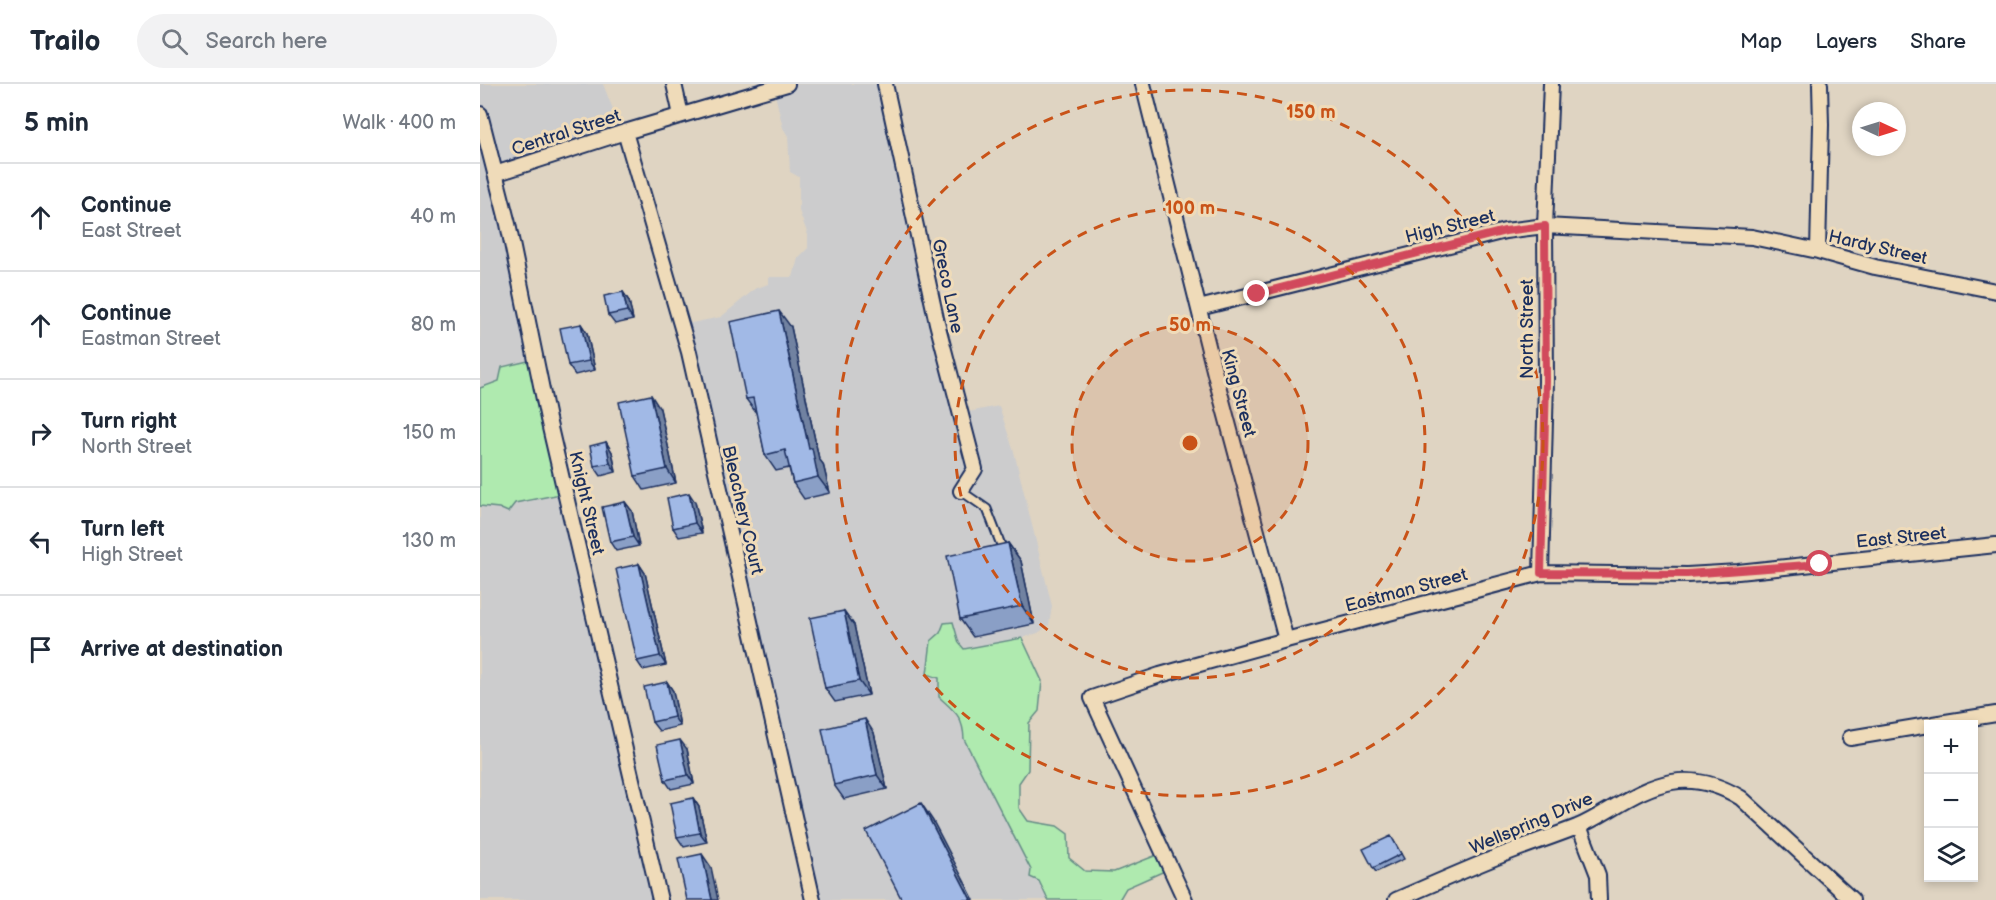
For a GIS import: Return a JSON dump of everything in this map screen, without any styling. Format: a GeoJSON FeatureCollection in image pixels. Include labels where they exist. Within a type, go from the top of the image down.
{"type":"FeatureCollection","features":[{"type":"Feature","properties":{"kind":"street"},"geometry":{"type":"LineString","coordinates":[[674,84],[681,115]]}},
{"type":"Feature","properties":{"kind":"street","name":"Central Street"},"geometry":{"type":"LineString","coordinates":[[495,174],[625,132],[787,84]]}},
{"type":"Feature","properties":{"kind":"street","name":"Greco Lane"},"geometry":{"type":"LineString","coordinates":[[885,84],[937,323],[975,470],[961,491]]}},
{"type":"Feature","properties":{"kind":"street","name":"King Street"},"geometry":{"type":"LineString","coordinates":[[1143,84],[1216,378],[1286,640]]}},
{"type":"Feature","properties":{"kind":"street","name":"North Street"},"geometry":{"type":"LineString","coordinates":[[1541,573],[1546,381],[1545,226],[1551,84]]}},
{"type":"Feature","properties":{"kind":"street"},"geometry":{"type":"LineString","coordinates":[[1818,251],[1820,84]]}},
{"type":"Feature","properties":{"kind":"street","name":"Knight Street"},"geometry":{"type":"LineString","coordinates":[[480,114],[508,224],[548,419],[660,900]]}},
{"type":"Feature","properties":{"kind":"street","name":"Bleachery Court"},"geometry":{"type":"LineString","coordinates":[[625,132],[689,352],[813,900]]}},
{"type":"Feature","properties":{"kind":"street","name":"High Street"},"geometry":{"type":"LineString","coordinates":[[1199,308],[1495,233],[1545,226],[1752,237]]}},
{"type":"Feature","properties":{"kind":"street","name":"Hardy Street"},"geometry":{"type":"LineString","coordinates":[[1752,237],[1818,251],[1875,267],[1996,291]]}},
{"type":"Feature","properties":{"kind":"street","name":"East Street"},"geometry":{"type":"LineString","coordinates":[[1738,572],[1996,545]]}},
{"type":"Feature","properties":{"kind":"street","name":"Eastman Street"},"geometry":{"type":"LineString","coordinates":[[1185,900],[1092,698],[1161,675],[1286,640],[1541,573],[1738,572]]}},
{"type":"Feature","properties":{"kind":"street"},"geometry":{"type":"LineString","coordinates":[[1960,720],[1996,714]]}},
{"type":"Feature","properties":{"kind":"street"},"geometry":{"type":"LineString","coordinates":[[1850,738],[1924,726]]}},
{"type":"Feature","properties":{"kind":"street","name":"Wellspring Drive"},"geometry":{"type":"LineString","coordinates":[[1395,900],[1492,859],[1579,826],[1653,786],[1674,782],[1714,785],[1741,798],[1852,900]]}},
{"type":"Feature","properties":{"kind":"street"},"geometry":{"type":"LineString","coordinates":[[1579,826],[1598,875],[1599,900]]}},
{"type":"Feature","properties":{"kind":"lane"},"geometry":{"type":"LineString","coordinates":[[961,491],[987,509],[1001,545]]}},
{"type":"Feature","properties":{"kind":"shaded area"},"geometry":{"type":"Polygon","coordinates":[[[480,84],[603,84],[622,132],[498,174],[537,359],[492,385],[480,388],[480,84]]]}},
{"type":"Feature","properties":{"kind":"shaded area"},"geometry":{"type":"Polygon","coordinates":[[[791,84],[887,84],[963,413],[999,406],[1014,452],[1052,606],[1049,625],[1038,633],[1022,638],[963,650],[953,622],[939,678],[939,697],[959,716],[963,725],[964,739],[1031,870],[1030,877],[1039,881],[1048,900],[814,900],[686,324],[721,317],[755,289],[768,284],[769,277],[793,277],[798,258],[808,248],[808,235],[799,211],[799,177],[790,172],[788,136],[783,128],[774,90],[791,84]]]}},
{"type":"Feature","properties":{"kind":"shaded area"},"geometry":{"type":"Polygon","coordinates":[[[566,493],[660,900],[480,900],[480,506],[499,508],[508,512],[515,503],[566,493]]]}},
{"type":"Feature","properties":{"kind":"green space"},"geometry":{"type":"Polygon","coordinates":[[[537,359],[566,493],[515,503],[508,512],[499,508],[480,506],[480,388],[499,381],[502,367],[537,359]]]}},
{"type":"Feature","properties":{"kind":"green space"},"geometry":{"type":"Polygon","coordinates":[[[953,622],[959,643],[964,649],[1022,638],[1042,681],[1039,711],[1029,723],[1028,770],[1019,783],[1019,808],[1028,821],[1057,826],[1068,834],[1069,858],[1085,871],[1114,872],[1162,853],[1169,869],[1126,888],[1119,900],[1048,900],[1039,881],[1030,877],[1031,870],[964,739],[960,720],[939,697],[939,678],[927,674],[931,641],[940,633],[944,623],[953,622]]]}},
{"type":"Feature","properties":{"kind":"building"},"geometry":{"type":"Polygon","coordinates":[[[623,292],[627,311],[608,315],[604,296],[623,292]]]}},
{"type":"Feature","properties":{"kind":"building"},"geometry":{"type":"Polygon","coordinates":[[[779,311],[809,449],[812,448],[818,477],[793,483],[785,450],[765,455],[753,398],[746,399],[730,322],[779,311]]]}},
{"type":"Feature","properties":{"kind":"building"},"geometry":{"type":"Polygon","coordinates":[[[581,324],[589,361],[568,365],[560,328],[581,324]]]}},
{"type":"Feature","properties":{"kind":"building"},"geometry":{"type":"Polygon","coordinates":[[[651,395],[667,469],[635,476],[619,402],[651,395]]]}},
{"type":"Feature","properties":{"kind":"building"},"geometry":{"type":"Polygon","coordinates":[[[606,442],[610,463],[594,466],[590,446],[606,442]]]}},
{"type":"Feature","properties":{"kind":"building"},"geometry":{"type":"Polygon","coordinates":[[[689,493],[695,523],[673,528],[667,498],[689,493]]]}},
{"type":"Feature","properties":{"kind":"building"},"geometry":{"type":"Polygon","coordinates":[[[625,502],[633,537],[610,542],[602,507],[625,502]]]}},
{"type":"Feature","properties":{"kind":"building"},"geometry":{"type":"Polygon","coordinates":[[[1008,543],[1022,606],[960,619],[947,556],[1008,543]]]}},
{"type":"Feature","properties":{"kind":"building"},"geometry":{"type":"Polygon","coordinates":[[[639,564],[660,656],[637,661],[616,569],[639,564]]]}},
{"type":"Feature","properties":{"kind":"building"},"geometry":{"type":"Polygon","coordinates":[[[844,611],[859,681],[825,688],[810,618],[844,611]]]}},
{"type":"Feature","properties":{"kind":"building"},"geometry":{"type":"Polygon","coordinates":[[[667,682],[674,717],[652,722],[644,687],[667,682]]]}},
{"type":"Feature","properties":{"kind":"building"},"geometry":{"type":"Polygon","coordinates":[[[865,719],[877,775],[834,785],[822,729],[865,719]]]}},
{"type":"Feature","properties":{"kind":"building"},"geometry":{"type":"Polygon","coordinates":[[[680,740],[688,775],[665,780],[657,745],[680,740]]]}},
{"type":"Feature","properties":{"kind":"building"},"geometry":{"type":"Polygon","coordinates":[[[693,798],[700,833],[677,837],[670,803],[693,798]]]}},
{"type":"Feature","properties":{"kind":"building"},"geometry":{"type":"Polygon","coordinates":[[[921,803],[971,900],[902,900],[866,831],[921,803]]]}},
{"type":"Feature","properties":{"kind":"building"},"geometry":{"type":"Polygon","coordinates":[[[1391,836],[1401,854],[1373,868],[1363,849],[1391,836]]]}},
{"type":"Feature","properties":{"kind":"building"},"geometry":{"type":"Polygon","coordinates":[[[702,854],[712,900],[687,900],[678,859],[702,854]]]}},
{"type":"Feature","properties":{"kind":"route"},"geometry":{"type":"LineString","coordinates":[[1257,294],[1505,231],[1545,226],[1546,381],[1541,573],[1687,574],[1738,572],[1820,564]]}}]}
